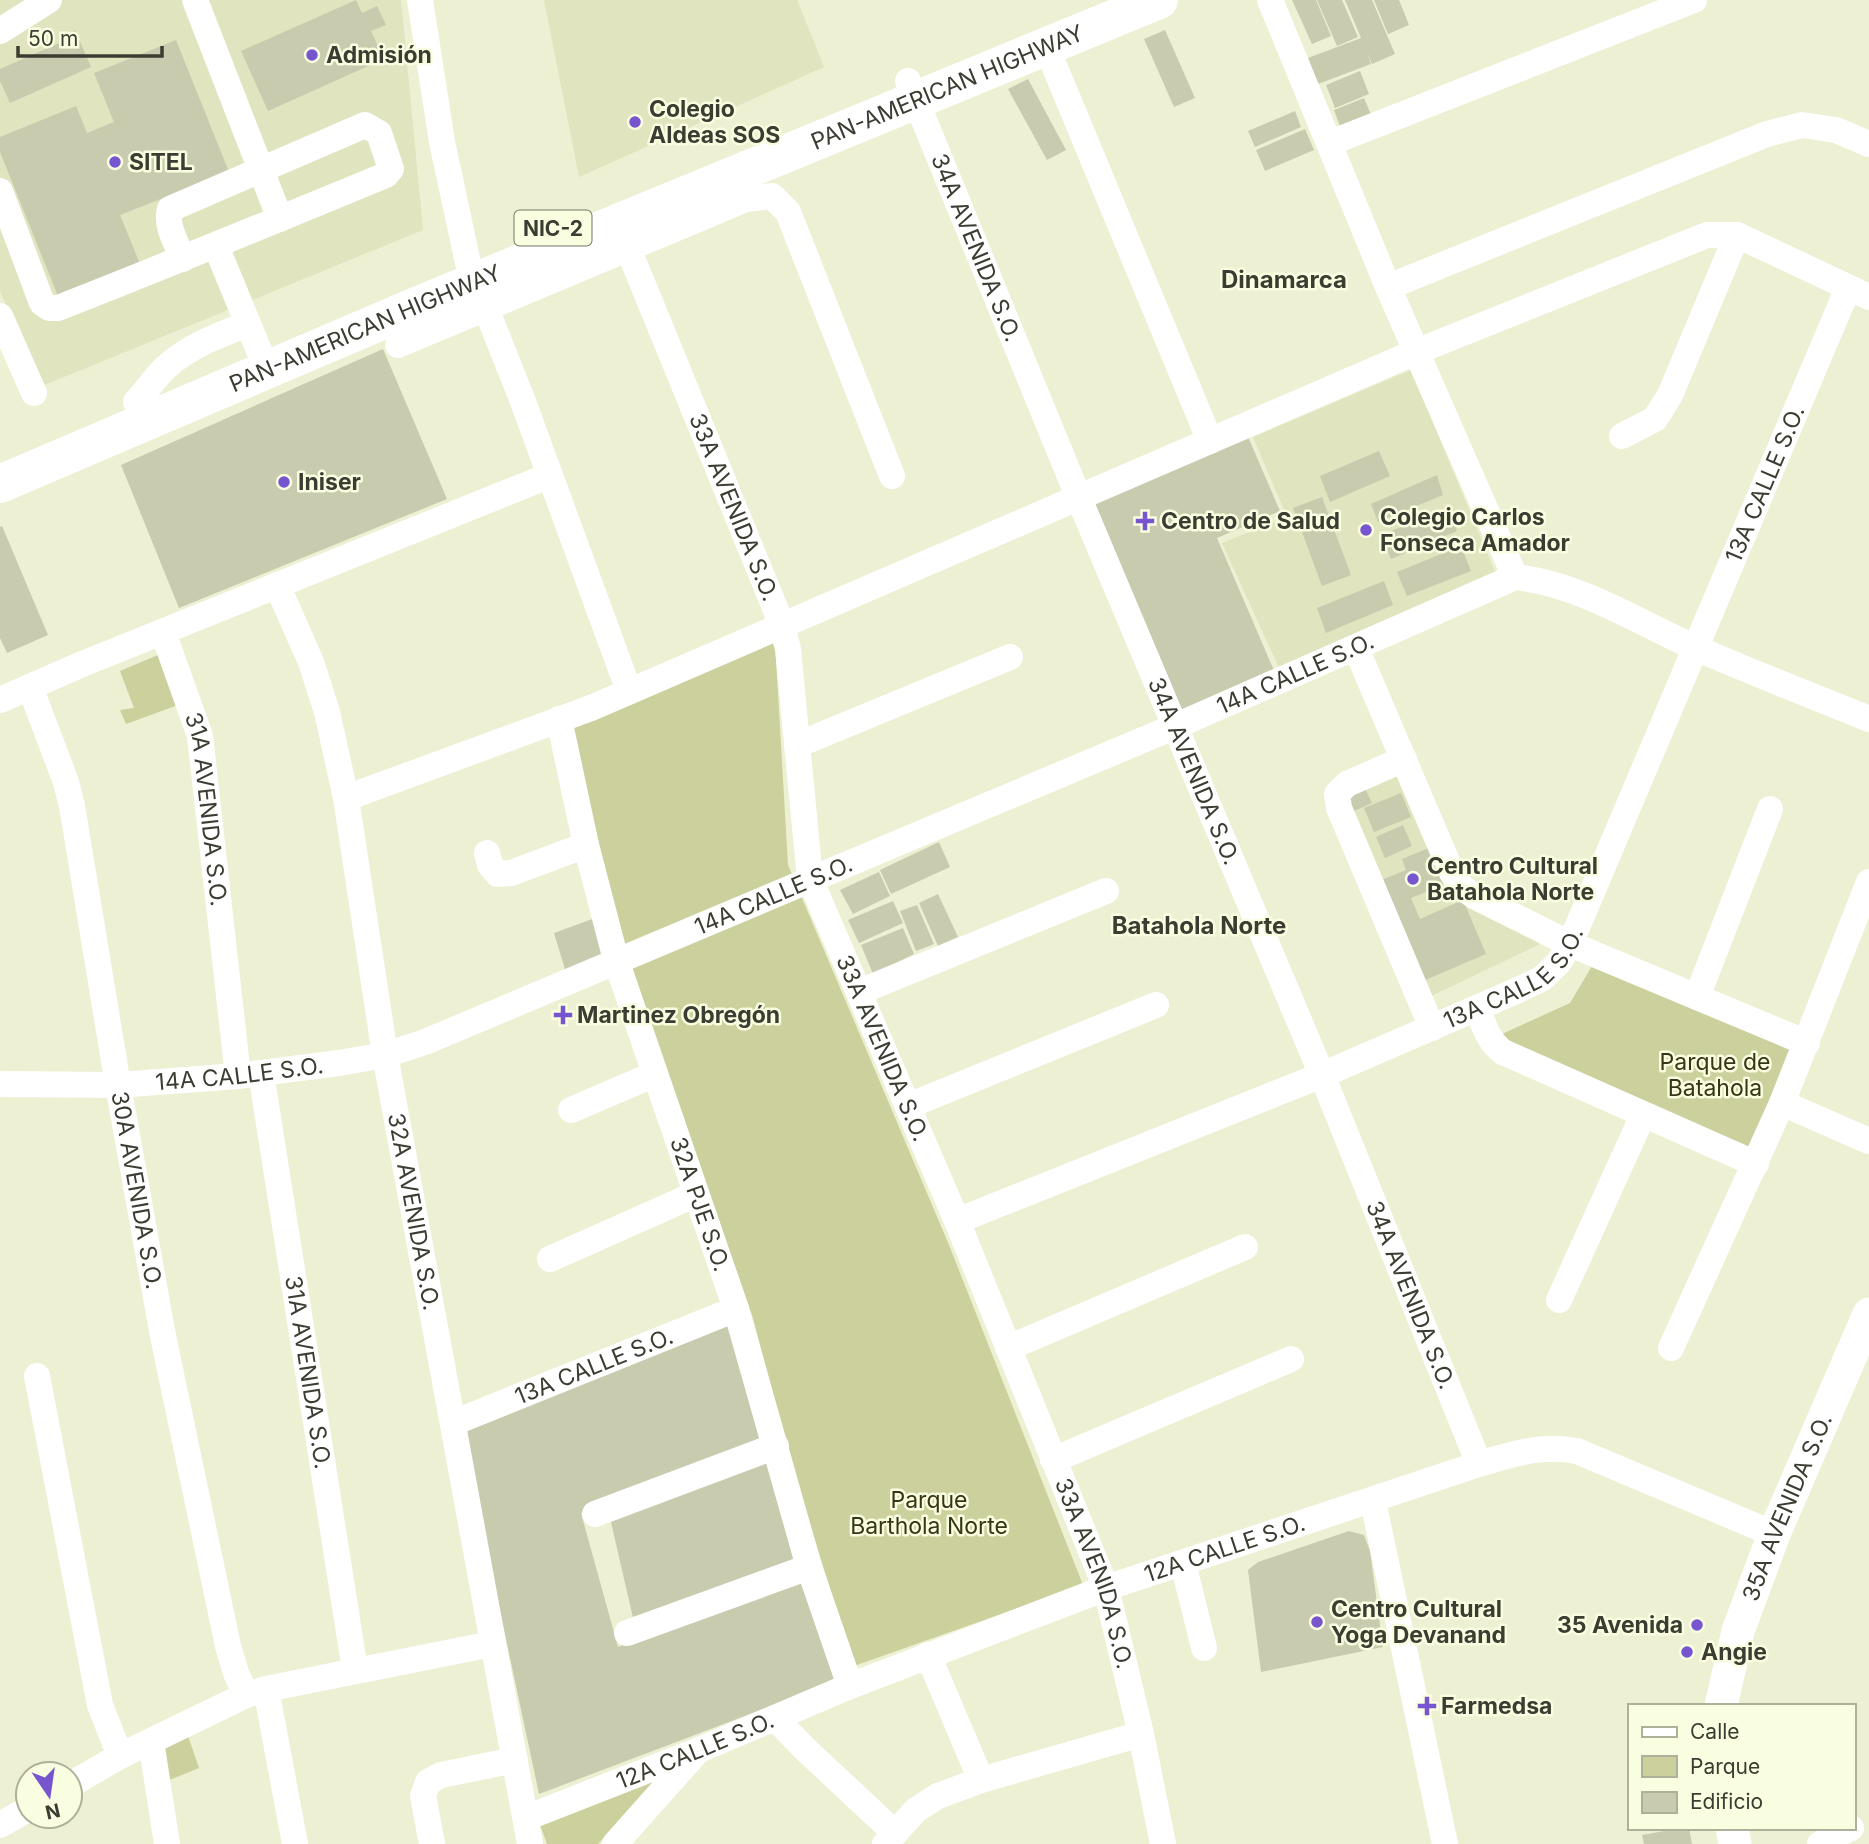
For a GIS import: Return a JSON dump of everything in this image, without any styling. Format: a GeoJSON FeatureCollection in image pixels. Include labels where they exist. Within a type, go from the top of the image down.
{"type":"FeatureCollection","features":[{"type":"Feature","properties":{"kind":"highway","name":"PAN-AMERICAN HIGHWAY"},"geometry":{"type":"LineString","coordinates":[[0,458],[258,348],[476,284],[1107,0]]}},
{"type":"Feature","properties":{"kind":"highway","name":"PAN-AMERICAN HIGHWAY"},"geometry":{"type":"LineString","coordinates":[[912,90],[1046,46],[1159,0]]}},
{"type":"Feature","properties":{"kind":"highway","name":"PAN-AMERICAN HIGHWAY"},"geometry":{"type":"LineString","coordinates":[[0,484],[258,348]]}},
{"type":"Feature","properties":{"kind":"main road","name":"35A AVENIDA S.O."},"geometry":{"type":"LineString","coordinates":[[1721,1704],[1738,1631],[1774,1534],[1869,1314]]}},
{"type":"Feature","properties":{"kind":"street"},"geometry":{"type":"LineString","coordinates":[[0,32],[49,0]]}},
{"type":"Feature","properties":{"kind":"street"},"geometry":{"type":"LineString","coordinates":[[195,0],[280,219]]}},
{"type":"Feature","properties":{"kind":"street"},"geometry":{"type":"LineString","coordinates":[[420,0],[442,142],[476,284],[522,399],[629,691]]}},
{"type":"Feature","properties":{"kind":"street"},"geometry":{"type":"LineString","coordinates":[[1270,0],[1388,287],[1515,578],[1541,580],[1570,589],[1696,648],[1869,719]]}},
{"type":"Feature","properties":{"kind":"street"},"geometry":{"type":"LineString","coordinates":[[1330,143],[1694,0]]}},
{"type":"Feature","properties":{"kind":"street"},"geometry":{"type":"LineString","coordinates":[[1046,46],[1210,441]]}},
{"type":"Feature","properties":{"kind":"street","name":"34A AVENIDA S.O."},"geometry":{"type":"LineString","coordinates":[[912,90],[1078,496],[1322,1075],[1479,1464]]}},
{"type":"Feature","properties":{"kind":"street"},"geometry":{"type":"LineString","coordinates":[[0,191],[42,303],[48,308],[58,309],[216,246],[386,175],[391,169],[379,133],[365,125],[170,209],[170,225],[183,259]]}},
{"type":"Feature","properties":{"kind":"street"},"geometry":{"type":"LineString","coordinates":[[1388,287],[1767,134],[1802,125],[1836,130],[1869,144]]}},
{"type":"Feature","properties":{"kind":"street"},"geometry":{"type":"LineString","coordinates":[[398,345],[476,284],[628,248],[746,199],[772,196],[788,212],[892,477]]}},
{"type":"Feature","properties":{"kind":"street"},"geometry":{"type":"LineString","coordinates":[[346,798],[629,691],[1418,351],[1707,235],[1737,235],[1859,292]]}},
{"type":"Feature","properties":{"kind":"street"},"geometry":{"type":"LineString","coordinates":[[1622,436],[1654,419],[1670,395],[1737,235]]}},
{"type":"Feature","properties":{"kind":"street"},"geometry":{"type":"LineString","coordinates":[[216,246],[258,348]]}},
{"type":"Feature","properties":{"kind":"street","name":"33A AVENIDA S.O."},"geometry":{"type":"LineString","coordinates":[[628,248],[782,625],[788,649],[810,879],[957,1221],[1106,1588],[1141,1734],[1163,1844]]}},
{"type":"Feature","properties":{"kind":"street","name":"13A CALLE S.O."},"geometry":{"type":"LineString","coordinates":[[957,1221],[1433,1028],[1543,978],[1559,962],[1570,944],[1696,648],[1859,292]]}},
{"type":"Feature","properties":{"kind":"street"},"geometry":{"type":"LineString","coordinates":[[0,316],[34,393]]}},
{"type":"Feature","properties":{"kind":"street"},"geometry":{"type":"LineString","coordinates":[[0,700],[548,476]]}},
{"type":"Feature","properties":{"kind":"street","name":"14A CALLE S.O."},"geometry":{"type":"LineString","coordinates":[[0,1084],[118,1086],[249,1074],[385,1055],[425,1042],[1176,726],[1515,578]]}},
{"type":"Feature","properties":{"kind":"street","name":"32A AVENIDA S.O."},"geometry":{"type":"LineString","coordinates":[[278,585],[311,662],[327,712],[346,798],[385,1055],[528,1831]]}},
{"type":"Feature","properties":{"kind":"street","name":"31A AVENIDA S.O."},"geometry":{"type":"LineString","coordinates":[[163,632],[200,736],[249,1074],[355,1670]]}},
{"type":"Feature","properties":{"kind":"street"},"geometry":{"type":"LineString","coordinates":[[1356,649],[1452,873],[1460,886],[1474,896],[1570,944],[1807,1043]]}},
{"type":"Feature","properties":{"kind":"street"},"geometry":{"type":"LineString","coordinates":[[797,745],[1010,657]]}},
{"type":"Feature","properties":{"kind":"street","name":"30A AVENIDA S.O."},"geometry":{"type":"LineString","coordinates":[[30,687],[66,782],[72,806],[163,1336],[229,1646],[236,1672],[256,1692],[295,1844]]}},
{"type":"Feature","properties":{"kind":"street","name":"32A PJE S.O."},"geometry":{"type":"LineString","coordinates":[[559,719],[586,845],[616,960],[736,1309],[809,1567],[849,1686]]}},
{"type":"Feature","properties":{"kind":"street"},"geometry":{"type":"LineString","coordinates":[[1404,759],[1347,784],[1337,793],[1339,808],[1433,1028]]}},
{"type":"Feature","properties":{"kind":"street"},"geometry":{"type":"LineString","coordinates":[[1697,997],[1770,809]]}},
{"type":"Feature","properties":{"kind":"street"},"geometry":{"type":"LineString","coordinates":[[487,853],[490,865],[498,874],[511,873],[586,845]]}},
{"type":"Feature","properties":{"kind":"street"},"geometry":{"type":"LineString","coordinates":[[1671,1348],[1782,1103],[1869,882]]}},
{"type":"Feature","properties":{"kind":"street"},"geometry":{"type":"LineString","coordinates":[[859,992],[1106,891]]}},
{"type":"Feature","properties":{"kind":"street"},"geometry":{"type":"LineString","coordinates":[[908,1106],[1156,1005]]}},
{"type":"Feature","properties":{"kind":"street"},"geometry":{"type":"LineString","coordinates":[[1477,1008],[1488,1035],[1494,1045],[1503,1052],[1756,1164]]}},
{"type":"Feature","properties":{"kind":"street"},"geometry":{"type":"LineString","coordinates":[[571,1110],[655,1074]]}},
{"type":"Feature","properties":{"kind":"street"},"geometry":{"type":"LineString","coordinates":[[1782,1103],[1869,1141]]}},
{"type":"Feature","properties":{"kind":"street"},"geometry":{"type":"LineString","coordinates":[[1559,1300],[1643,1115]]}},
{"type":"Feature","properties":{"kind":"street"},"geometry":{"type":"LineString","coordinates":[[550,1259],[696,1194]]}},
{"type":"Feature","properties":{"kind":"street"},"geometry":{"type":"LineString","coordinates":[[1007,1348],[1245,1247]]}},
{"type":"Feature","properties":{"kind":"street","name":"13A CALLE S.O."},"geometry":{"type":"LineString","coordinates":[[453,1423],[736,1309]]}},
{"type":"Feature","properties":{"kind":"street"},"geometry":{"type":"LineString","coordinates":[[1053,1460],[1291,1359]]}},
{"type":"Feature","properties":{"kind":"street"},"geometry":{"type":"LineString","coordinates":[[37,1376],[100,1705],[120,1756]]}},
{"type":"Feature","properties":{"kind":"street"},"geometry":{"type":"LineString","coordinates":[[594,1514],[776,1446]]}},
{"type":"Feature","properties":{"kind":"street","name":"12A CALLE S.O."},"geometry":{"type":"LineString","coordinates":[[528,1831],[699,1750],[928,1655],[1106,1588],[1523,1451],[1556,1447],[1577,1451],[1774,1534]]}},
{"type":"Feature","properties":{"kind":"street"},"geometry":{"type":"LineString","coordinates":[[1373,1501],[1445,1844]]}},
{"type":"Feature","properties":{"kind":"street"},"geometry":{"type":"LineString","coordinates":[[1183,1563],[1204,1648]]}},
{"type":"Feature","properties":{"kind":"street"},"geometry":{"type":"LineString","coordinates":[[627,1633],[809,1567]]}},
{"type":"Feature","properties":{"kind":"street"},"geometry":{"type":"LineString","coordinates":[[84,1777],[120,1756],[256,1692],[492,1644]]}},
{"type":"Feature","properties":{"kind":"street"},"geometry":{"type":"LineString","coordinates":[[928,1655],[981,1780]]}},
{"type":"Feature","properties":{"kind":"street"},"geometry":{"type":"LineString","coordinates":[[775,1717],[890,1839],[916,1810],[939,1796],[981,1780],[1141,1734]]}},
{"type":"Feature","properties":{"kind":"street"},"geometry":{"type":"LineString","coordinates":[[151,1741],[167,1844]]}},
{"type":"Feature","properties":{"kind":"street"},"geometry":{"type":"LineString","coordinates":[[615,1844],[699,1750]]}},
{"type":"Feature","properties":{"kind":"street"},"geometry":{"type":"LineString","coordinates":[[432,1844],[423,1796],[428,1782],[440,1775],[515,1760]]}},
{"type":"Feature","properties":{"kind":"street"},"geometry":{"type":"LineString","coordinates":[[1820,1844],[1848,1830]]}},
{"type":"Feature","properties":{"kind":"street"},"geometry":{"type":"LineString","coordinates":[[0,1834],[4,1844]]}},
{"type":"Feature","properties":{"kind":"shaded area","name":"SITEL"},"geometry":{"type":"Polygon","coordinates":[[[0,0],[401,0],[423,230],[42,386],[0,291],[0,0]]]}},
{"type":"Feature","properties":{"kind":"shaded area","name":"Colegio Aldeas SOS"},"geometry":{"type":"Polygon","coordinates":[[[544,0],[797,0],[824,67],[579,177],[544,0]]]}},
{"type":"Feature","properties":{"kind":"shaded area","name":"Colegio Carlos Fonseca Amador"},"geometry":{"type":"Polygon","coordinates":[[[1411,370],[1496,574],[1280,670],[1222,543],[1287,517],[1253,437],[1411,370]]]}},
{"type":"Feature","properties":{"kind":"shaded area","name":"Centro Cultural Batahola Norte"},"geometry":{"type":"Polygon","coordinates":[[[1404,759],[1452,873],[1555,937],[1421,1001],[1339,808],[1404,759]]]}},
{"type":"Feature","properties":{"kind":"green space","name":"Parque Barthola Norte"},"geometry":{"type":"Polygon","coordinates":[[[775,642],[788,865],[949,1245],[1083,1585],[854,1666],[792,1466],[753,1318],[631,971],[570,729],[775,642]]]}},
{"type":"Feature","properties":{"kind":"green space"},"geometry":{"type":"Polygon","coordinates":[[[158,655],[178,705],[126,724],[120,710],[134,708],[120,671],[158,655]]]}},
{"type":"Feature","properties":{"kind":"green space","name":"Parque de Batahola"},"geometry":{"type":"Polygon","coordinates":[[[1598,956],[1807,1043],[1756,1164],[1503,1052],[1502,1034],[1570,1003],[1598,956]]]}},
{"type":"Feature","properties":{"kind":"green space"},"geometry":{"type":"Polygon","coordinates":[[[188,1736],[199,1768],[167,1781],[162,1747],[188,1736]]]}},
{"type":"Feature","properties":{"kind":"green space"},"geometry":{"type":"Polygon","coordinates":[[[664,1773],[598,1844],[547,1844],[539,1822],[664,1773]]]}},
{"type":"Feature","properties":{"kind":"building","name":"Admisión"},"geometry":{"type":"Polygon","coordinates":[[[356,0],[362,13],[377,6],[386,25],[371,31],[384,59],[268,111],[241,51],[356,0]]]}},
{"type":"Feature","properties":{"kind":"building"},"geometry":{"type":"Polygon","coordinates":[[[1292,0],[1316,0],[1331,36],[1312,44],[1292,0]]]}},
{"type":"Feature","properties":{"kind":"building"},"geometry":{"type":"Polygon","coordinates":[[[1317,0],[1342,0],[1358,37],[1337,46],[1317,0]]]}},
{"type":"Feature","properties":{"kind":"building"},"geometry":{"type":"Polygon","coordinates":[[[1345,0],[1372,0],[1395,54],[1372,64],[1367,52],[1371,64],[1318,84],[1308,58],[1361,38],[1345,0]]]}},
{"type":"Feature","properties":{"kind":"building"},"geometry":{"type":"Polygon","coordinates":[[[1374,0],[1399,0],[1409,25],[1388,34],[1374,0]]]}},
{"type":"Feature","properties":{"kind":"building"},"geometry":{"type":"Polygon","coordinates":[[[75,30],[91,67],[10,103],[0,81],[0,69],[64,41],[62,36],[75,30]]]}},
{"type":"Feature","properties":{"kind":"building"},"geometry":{"type":"Polygon","coordinates":[[[1165,30],[1195,98],[1174,107],[1144,39],[1165,30]]]}},
{"type":"Feature","properties":{"kind":"building","name":"SITEL"},"geometry":{"type":"Polygon","coordinates":[[[176,40],[229,172],[120,215],[140,264],[58,296],[0,152],[0,137],[76,106],[87,133],[114,122],[94,73],[176,40]]]}},
{"type":"Feature","properties":{"kind":"building"},"geometry":{"type":"Polygon","coordinates":[[[1360,71],[1369,94],[1335,108],[1326,85],[1360,71]]]}},
{"type":"Feature","properties":{"kind":"building"},"geometry":{"type":"Polygon","coordinates":[[[1028,79],[1066,150],[1047,160],[1008,89],[1028,79]]]}},
{"type":"Feature","properties":{"kind":"building"},"geometry":{"type":"Polygon","coordinates":[[[1364,98],[1372,117],[1341,129],[1334,110],[1364,98]]]}},
{"type":"Feature","properties":{"kind":"building"},"geometry":{"type":"Polygon","coordinates":[[[1295,111],[1301,127],[1255,147],[1248,131],[1295,111]]]}},
{"type":"Feature","properties":{"kind":"building"},"geometry":{"type":"Polygon","coordinates":[[[1305,129],[1314,150],[1265,171],[1256,150],[1305,129]]]}},
{"type":"Feature","properties":{"kind":"building","name":"Iniser"},"geometry":{"type":"Polygon","coordinates":[[[383,349],[447,499],[179,608],[121,465],[383,349]]]}},
{"type":"Feature","properties":{"kind":"building","name":"Centro de Salud"},"geometry":{"type":"Polygon","coordinates":[[[1246,432],[1280,511],[1217,538],[1275,673],[1180,713],[1086,499],[1246,432]]]}},
{"type":"Feature","properties":{"kind":"building"},"geometry":{"type":"Polygon","coordinates":[[[1379,451],[1390,476],[1330,502],[1320,476],[1379,451]]]}},
{"type":"Feature","properties":{"kind":"building"},"geometry":{"type":"Polygon","coordinates":[[[1437,475],[1443,495],[1378,522],[1371,504],[1437,475]]]}},
{"type":"Feature","properties":{"kind":"building"},"geometry":{"type":"Polygon","coordinates":[[[1322,497],[1351,575],[1322,586],[1293,508],[1322,497]]]}},
{"type":"Feature","properties":{"kind":"building"},"geometry":{"type":"Polygon","coordinates":[[[1449,508],[1457,531],[1391,559],[1381,535],[1449,508]]]}},
{"type":"Feature","properties":{"kind":"building"},"geometry":{"type":"Polygon","coordinates":[[[2,526],[48,635],[7,653],[0,638],[2,526]]]}},
{"type":"Feature","properties":{"kind":"building"},"geometry":{"type":"Polygon","coordinates":[[[1461,546],[1471,571],[1407,596],[1397,572],[1461,546]]]}},
{"type":"Feature","properties":{"kind":"building"},"geometry":{"type":"Polygon","coordinates":[[[1384,581],[1393,605],[1326,633],[1317,608],[1384,581]]]}},
{"type":"Feature","properties":{"kind":"building"},"geometry":{"type":"Polygon","coordinates":[[[1363,784],[1372,803],[1354,811],[1346,791],[1363,784]]]}},
{"type":"Feature","properties":{"kind":"building"},"geometry":{"type":"Polygon","coordinates":[[[1401,793],[1411,817],[1374,832],[1364,808],[1401,793]]]}},
{"type":"Feature","properties":{"kind":"building"},"geometry":{"type":"Polygon","coordinates":[[[1403,825],[1412,846],[1385,858],[1376,837],[1403,825]]]}},
{"type":"Feature","properties":{"kind":"building"},"geometry":{"type":"Polygon","coordinates":[[[939,842],[950,867],[891,894],[880,870],[939,842]]]}},
{"type":"Feature","properties":{"kind":"building"},"geometry":{"type":"Polygon","coordinates":[[[1431,847],[1445,884],[1411,898],[1420,919],[1463,900],[1486,954],[1423,981],[1374,883],[1406,870],[1402,859],[1431,847]]]}},
{"type":"Feature","properties":{"kind":"building"},"geometry":{"type":"Polygon","coordinates":[[[879,872],[890,896],[853,914],[840,890],[879,872]]]}},
{"type":"Feature","properties":{"kind":"building"},"geometry":{"type":"Polygon","coordinates":[[[938,894],[958,937],[938,946],[919,903],[938,894]]]}},
{"type":"Feature","properties":{"kind":"building"},"geometry":{"type":"Polygon","coordinates":[[[893,901],[903,923],[859,943],[848,920],[893,901]]]}},
{"type":"Feature","properties":{"kind":"building"},"geometry":{"type":"Polygon","coordinates":[[[917,905],[934,944],[916,951],[900,911],[917,905]]]}},
{"type":"Feature","properties":{"kind":"building"},"geometry":{"type":"Polygon","coordinates":[[[598,917],[611,959],[567,976],[554,933],[598,917]]]}},
{"type":"Feature","properties":{"kind":"building"},"geometry":{"type":"Polygon","coordinates":[[[903,928],[914,954],[873,974],[861,945],[903,928]]]}},
{"type":"Feature","properties":{"kind":"building"},"geometry":{"type":"Polygon","coordinates":[[[732,1322],[762,1440],[581,1513],[618,1647],[800,1579],[835,1682],[539,1794],[462,1432],[732,1322]]]}},
{"type":"Feature","properties":{"kind":"building"},"geometry":{"type":"Polygon","coordinates":[[[770,1458],[796,1562],[634,1622],[610,1518],[770,1458]]]}},
{"type":"Feature","properties":{"kind":"building","name":"Centro Cultural Yoga Devanand"},"geometry":{"type":"Polygon","coordinates":[[[1349,1531],[1364,1535],[1370,1551],[1383,1647],[1261,1672],[1248,1570],[1258,1562],[1349,1531]]]}},
{"type":"Feature","properties":{"kind":"building"},"geometry":{"type":"Polygon","coordinates":[[[1689,1830],[1692,1844],[1644,1844],[1642,1835],[1689,1830]]]}},
{"type":"Feature","properties":{"kind":"place","name":"Admisión"},"geometry":{"type":"Point","coordinates":[312,55]}},
{"type":"Feature","properties":{"kind":"place","name":"Colegio Aldeas SOS"},"geometry":{"type":"Point","coordinates":[635,122]}},
{"type":"Feature","properties":{"kind":"place","name":"SITEL"},"geometry":{"type":"Point","coordinates":[115,162]}},
{"type":"Feature","properties":{"kind":"place","name":"Iniser"},"geometry":{"type":"Point","coordinates":[284,482]}},
{"type":"Feature","properties":{"kind":"place","name":"Centro de Salud"},"geometry":{"type":"Point","coordinates":[1145,521]}},
{"type":"Feature","properties":{"kind":"place","name":"Colegio Carlos Fonseca Amador"},"geometry":{"type":"Point","coordinates":[1366,530]}},
{"type":"Feature","properties":{"kind":"place","name":"Centro Cultural Batahola Norte"},"geometry":{"type":"Point","coordinates":[1413,879]}},
{"type":"Feature","properties":{"kind":"place","name":"Martinez Obregón"},"geometry":{"type":"Point","coordinates":[563,1015]}},
{"type":"Feature","properties":{"kind":"place","name":"Centro Cultural Yoga Devanand"},"geometry":{"type":"Point","coordinates":[1317,1622]}},
{"type":"Feature","properties":{"kind":"place","name":"35 Avenida"},"geometry":{"type":"Point","coordinates":[1697,1625]}},
{"type":"Feature","properties":{"kind":"place","name":"Angie"},"geometry":{"type":"Point","coordinates":[1687,1652]}},
{"type":"Feature","properties":{"kind":"place","name":"Farmedsa"},"geometry":{"type":"Point","coordinates":[1427,1706]}},
{"type":"Feature","properties":{"kind":"district","name":"Dinamarca"},"geometry":{"type":"Point","coordinates":[1284,279]}},
{"type":"Feature","properties":{"kind":"district","name":"Batahola Norte"},"geometry":{"type":"Point","coordinates":[1199,925]}}]}
